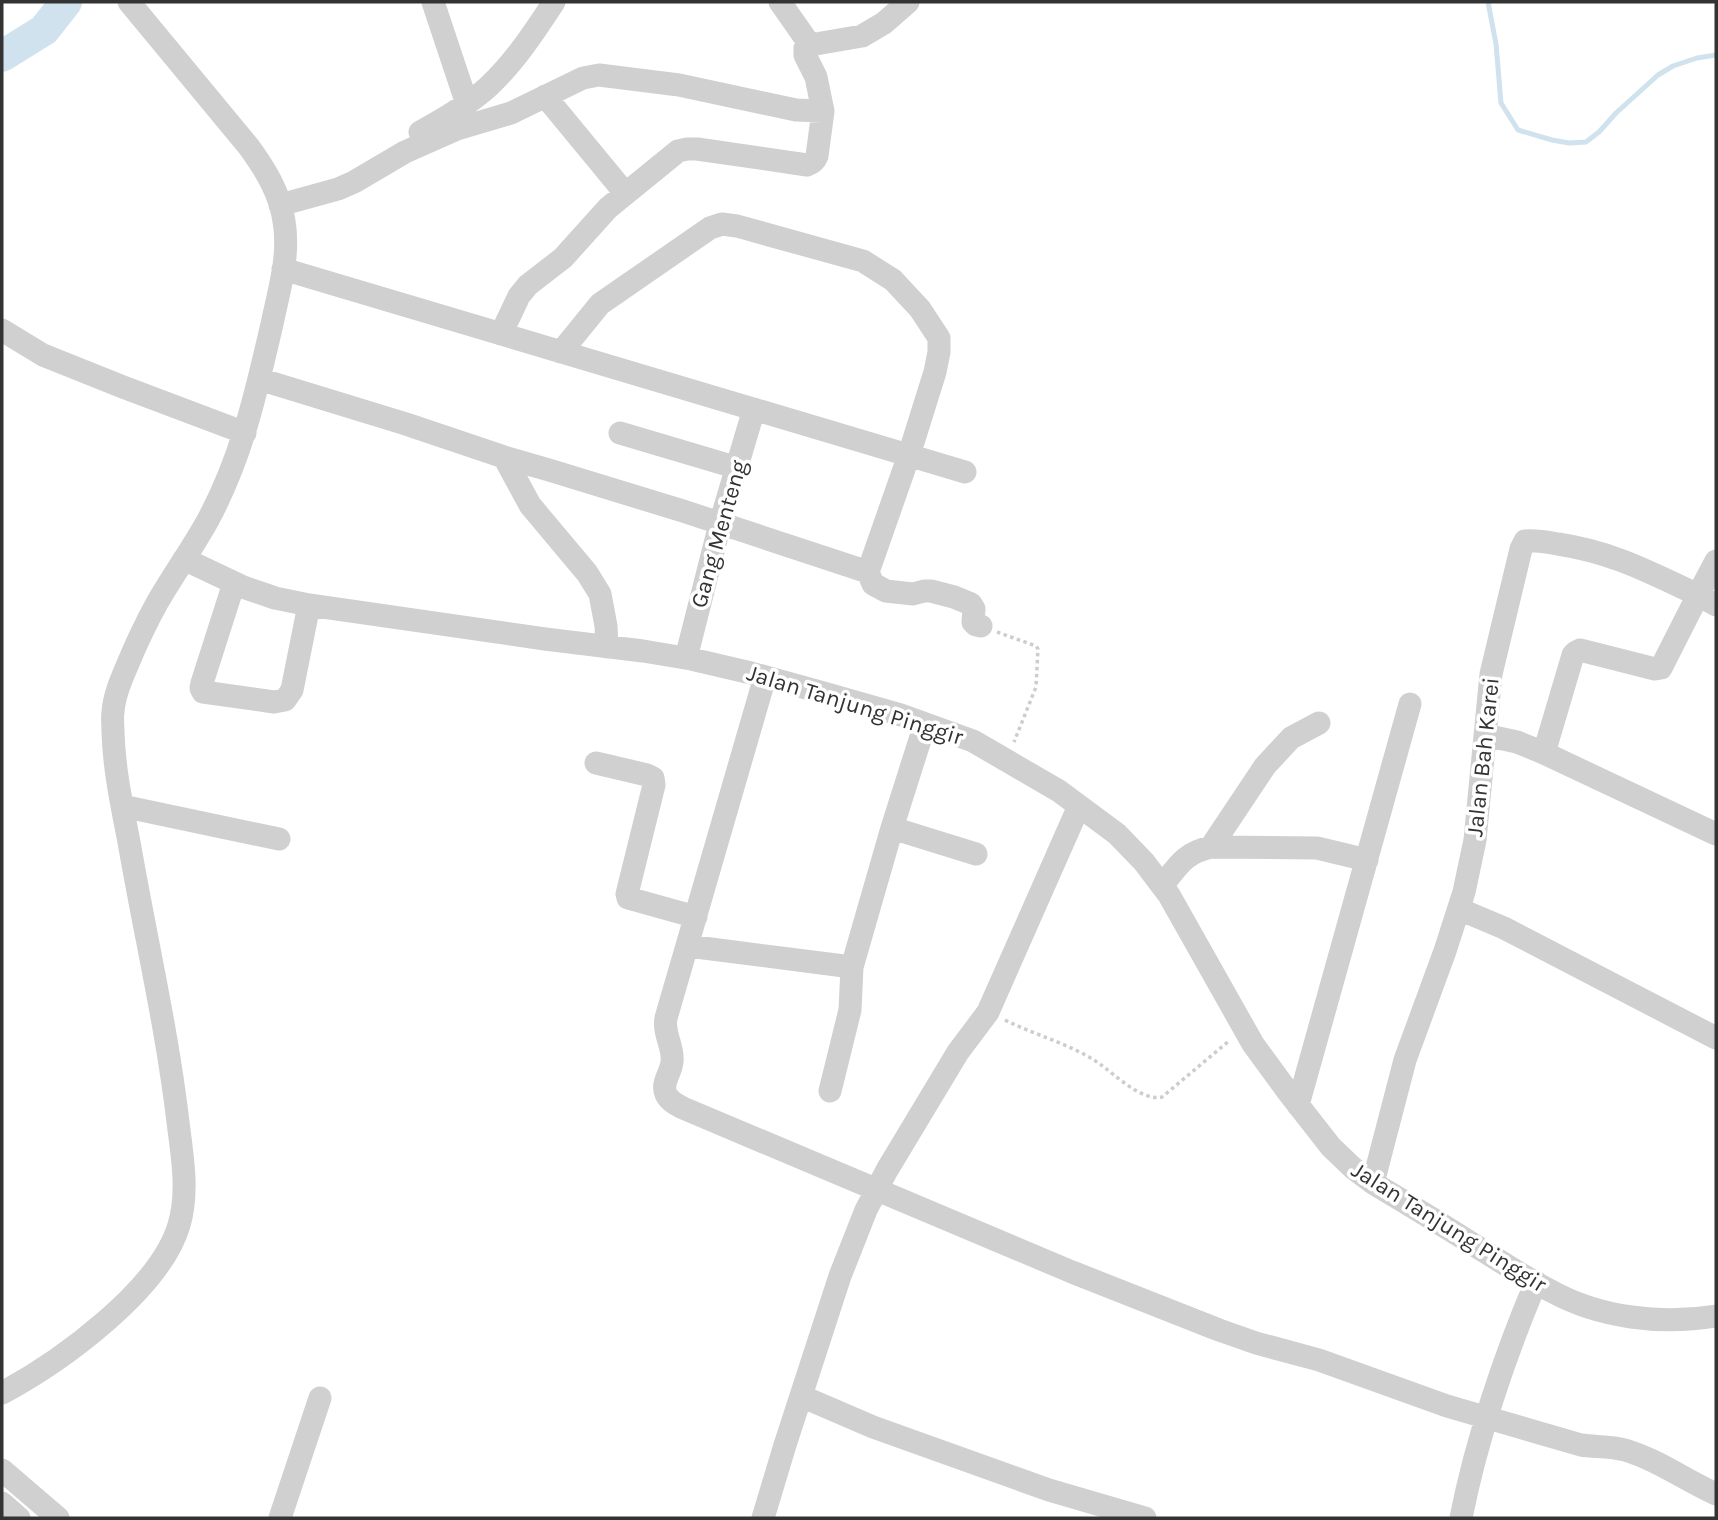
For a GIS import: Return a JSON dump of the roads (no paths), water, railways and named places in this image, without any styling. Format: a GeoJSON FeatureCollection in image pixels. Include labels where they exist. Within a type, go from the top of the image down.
{"type":"FeatureCollection","features":[{"type":"Feature","properties":{"kind":"street"},"geometry":{"type":"LineString","coordinates":[[2,1393],[24,1381],[109,1319],[149,1278],[171,1245],[179,1227],[183,1208],[183,1166],[172,1075],[122,806],[114,746],[113,712],[117,692],[134,650],[157,604],[207,521],[234,467],[259,379],[283,270],[286,243],[278,198],[264,167],[129,2]]}},
{"type":"Feature","properties":{"kind":"street"},"geometry":{"type":"LineString","coordinates":[[433,2],[467,104]]}},
{"type":"Feature","properties":{"kind":"street"},"geometry":{"type":"LineString","coordinates":[[278,198],[352,167],[424,130],[467,104],[489,87],[513,60],[554,2]]}},
{"type":"Feature","properties":{"kind":"street"},"geometry":{"type":"LineString","coordinates":[[780,2],[810,45]]}},
{"type":"Feature","properties":{"kind":"street"},"geometry":{"type":"LineString","coordinates":[[501,334],[519,296],[528,285],[563,258],[608,208],[678,151],[687,149],[807,165],[816,160],[823,111],[816,77],[805,55],[805,48],[862,36],[884,23],[903,4]]}},
{"type":"Feature","properties":{"kind":"street"},"geometry":{"type":"LineString","coordinates":[[278,198],[338,189],[405,152],[457,129],[511,113],[583,78],[598,75],[679,85],[796,110],[823,111]]}},
{"type":"Feature","properties":{"kind":"street"},"geometry":{"type":"LineString","coordinates":[[545,96],[625,193]]}},
{"type":"Feature","properties":{"kind":"street"},"geometry":{"type":"LineString","coordinates":[[561,352],[600,304],[693,239],[722,224],[863,261],[893,280],[920,309],[939,338],[939,352],[909,456],[868,572],[873,584],[886,591],[903,594],[931,591],[971,604],[974,609],[973,622],[981,626]]}},
{"type":"Feature","properties":{"kind":"street"},"geometry":{"type":"LineString","coordinates":[[283,270],[965,472]]}},
{"type":"Feature","properties":{"kind":"street"},"geometry":{"type":"LineString","coordinates":[[2,330],[43,355],[245,433]]}},
{"type":"Feature","properties":{"kind":"street"},"geometry":{"type":"LineString","coordinates":[[259,379],[868,572]]}},
{"type":"Feature","properties":{"kind":"street","name":"Gang Menteng"},"geometry":{"type":"LineString","coordinates":[[686,658],[720,524],[754,409]]}},
{"type":"Feature","properties":{"kind":"street"},"geometry":{"type":"LineString","coordinates":[[620,433],[738,468]]}},
{"type":"Feature","properties":{"kind":"street"},"geometry":{"type":"LineString","coordinates":[[504,457],[530,505],[587,573],[600,594],[607,647]]}},
{"type":"Feature","properties":{"kind":"street","name":"Jalan Bah Karei"},"geometry":{"type":"LineString","coordinates":[[1373,1183],[1405,1060],[1464,892],[1475,839],[1491,674],[1525,541],[1535,540],[1585,548],[1615,557],[1707,600]]}},
{"type":"Feature","properties":{"kind":"street","name":"Jalan Tanjung Pinggir"},"geometry":{"type":"LineString","coordinates":[[184,559],[234,583],[275,598],[686,658],[888,711],[973,741],[1059,791],[1117,834],[1144,862],[1169,895],[1253,1044],[1331,1147],[1353,1168],[1373,1183],[1553,1293],[1587,1307],[1623,1316],[1661,1321],[1716,1316]]}},
{"type":"Feature","properties":{"kind":"street"},"geometry":{"type":"LineString","coordinates":[[1544,753],[1573,655],[1580,650],[1655,669],[1661,668],[1707,600],[1716,561]]}},
{"type":"Feature","properties":{"kind":"street"},"geometry":{"type":"LineString","coordinates":[[234,583],[202,683],[203,692],[274,702],[285,700],[292,690],[309,605]]}},
{"type":"Feature","properties":{"kind":"street"},"geometry":{"type":"LineString","coordinates":[[765,677],[664,1027],[672,1062],[665,1092],[671,1101],[1072,1272],[1219,1330],[1319,1360],[1447,1406],[1581,1445],[1627,1450],[1716,1494]]}},
{"type":"Feature","properties":{"kind":"street"},"geometry":{"type":"LineString","coordinates":[[1298,1105],[1410,704]]}},
{"type":"Feature","properties":{"kind":"street"},"geometry":{"type":"LineString","coordinates":[[1211,846],[1265,766],[1291,738],[1319,723]]}},
{"type":"Feature","properties":{"kind":"street"},"geometry":{"type":"LineString","coordinates":[[830,1091],[850,1010],[852,967],[925,724]]}},
{"type":"Feature","properties":{"kind":"street"},"geometry":{"type":"LineString","coordinates":[[1485,735],[1517,742],[1544,753],[1716,834]]}},
{"type":"Feature","properties":{"kind":"street"},"geometry":{"type":"LineString","coordinates":[[596,763],[653,778],[654,785],[628,898],[696,917]]}},
{"type":"Feature","properties":{"kind":"street"},"geometry":{"type":"LineString","coordinates":[[122,806],[279,839]]}},
{"type":"Feature","properties":{"kind":"street"},"geometry":{"type":"LineString","coordinates":[[763,1518],[852,1242],[887,1170],[958,1052],[988,1012],[1079,806]]}},
{"type":"Feature","properties":{"kind":"street"},"geometry":{"type":"LineString","coordinates":[[892,828],[976,854]]}},
{"type":"Feature","properties":{"kind":"street"},"geometry":{"type":"LineString","coordinates":[[1162,886],[1185,857],[1211,846],[1317,848],[1367,860]]}},
{"type":"Feature","properties":{"kind":"street"},"geometry":{"type":"LineString","coordinates":[[1459,909],[1516,934],[1716,1038]]}},
{"type":"Feature","properties":{"kind":"street"},"geometry":{"type":"LineString","coordinates":[[688,946],[852,967]]}},
{"type":"Feature","properties":{"kind":"street"},"geometry":{"type":"LineString","coordinates":[[1461,1518],[1471,1473],[1511,1344],[1536,1282]]}},
{"type":"Feature","properties":{"kind":"street"},"geometry":{"type":"LineString","coordinates":[[801,1396],[873,1427],[1049,1490],[1145,1518]]}},
{"type":"Feature","properties":{"kind":"street"},"geometry":{"type":"LineString","coordinates":[[280,1518],[320,1398]]}},
{"type":"Feature","properties":{"kind":"street"},"geometry":{"type":"LineString","coordinates":[[2,1469],[58,1518]]}},
{"type":"Feature","properties":{"kind":"street"},"geometry":{"type":"LineString","coordinates":[[2,1503],[19,1518]]}},
{"type":"Feature","properties":{"kind":"waterway"},"geometry":{"type":"LineString","coordinates":[[2,56],[44,30],[66,2]]}},
{"type":"Feature","properties":{"kind":"waterway"},"geometry":{"type":"LineString","coordinates":[[1488,2],[1496,44],[1501,103],[1518,130],[1552,140],[1586,142],[1658,75],[1673,66],[1716,55]]}}]}
